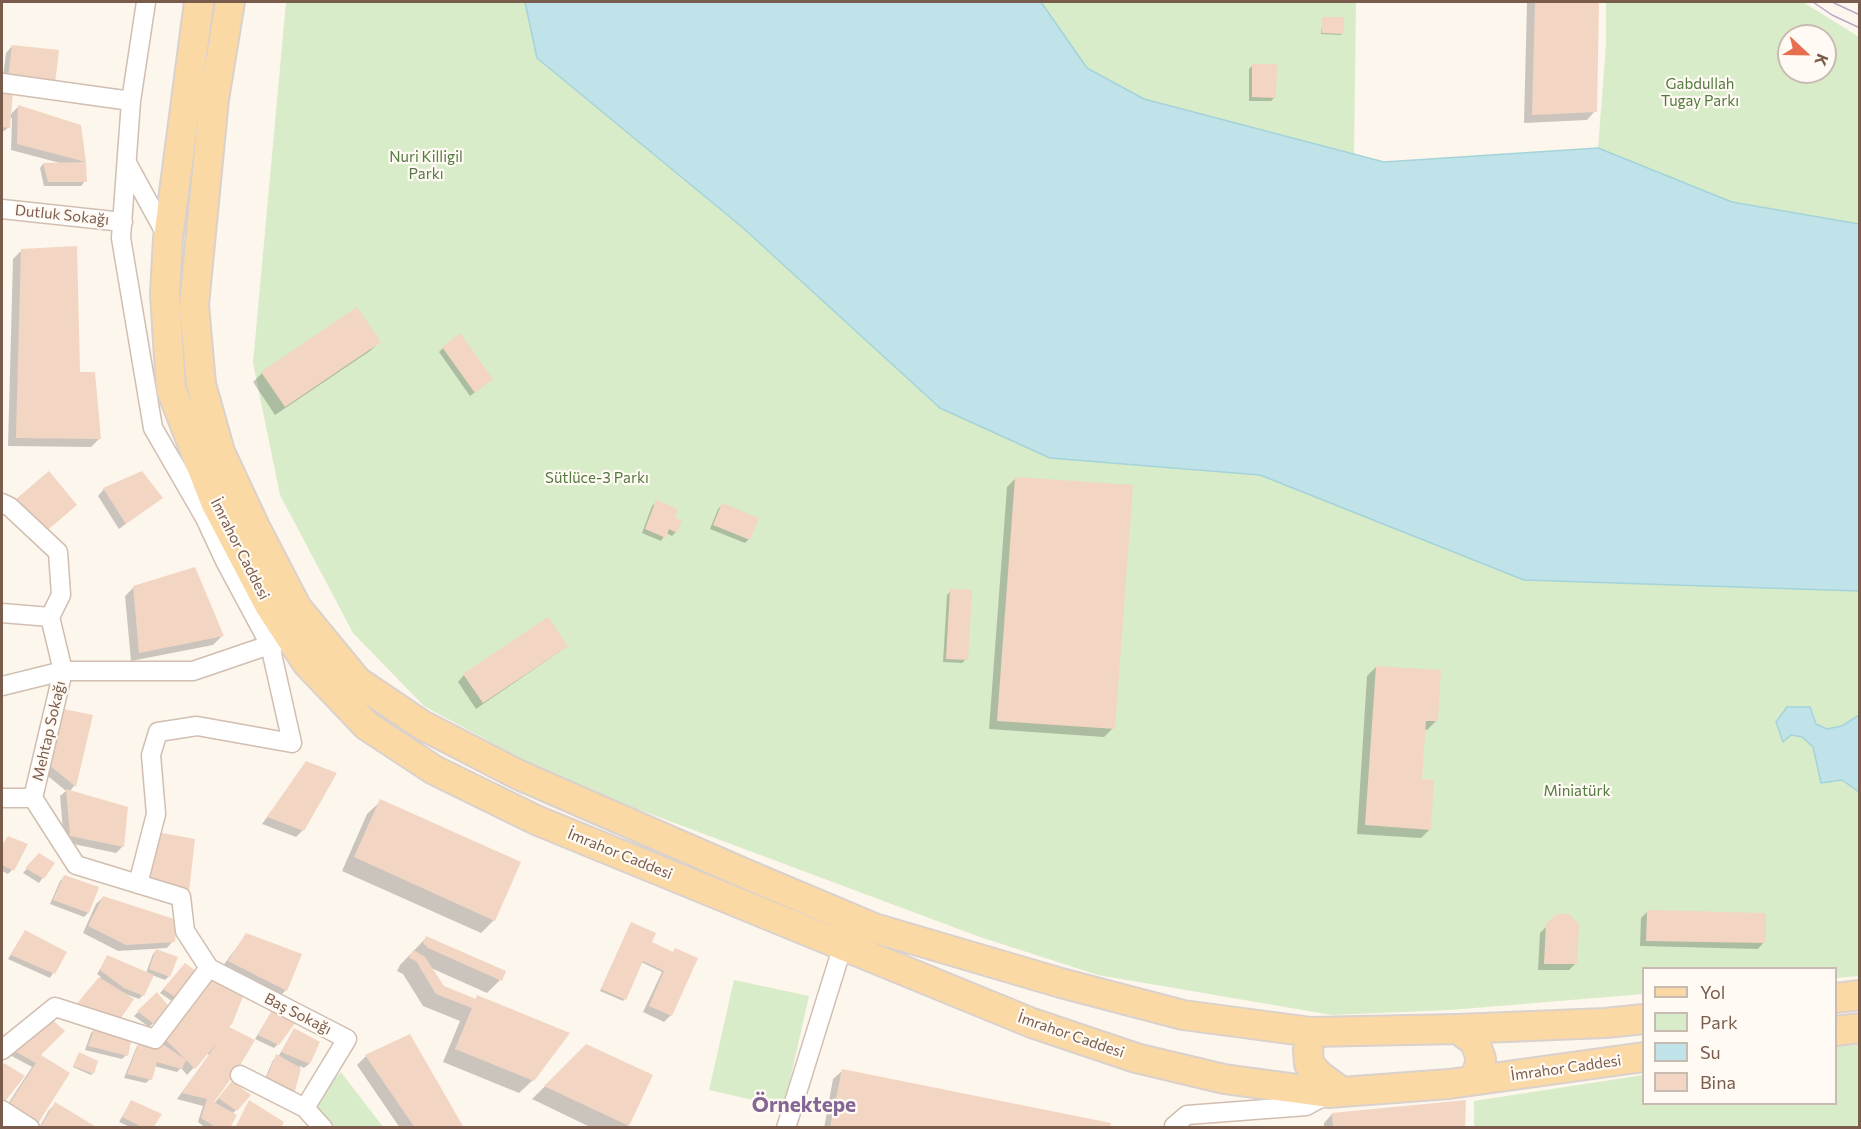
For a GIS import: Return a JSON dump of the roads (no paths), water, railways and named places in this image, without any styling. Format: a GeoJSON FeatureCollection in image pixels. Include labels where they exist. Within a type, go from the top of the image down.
{"type":"FeatureCollection","features":[{"type":"Feature","properties":{"kind":"main road","name":"İmrahor Caddesi"},"geometry":{"type":"LineString","coordinates":[[199,2],[168,237],[165,294],[171,389],[215,501],[269,604],[281,642],[307,663],[367,726],[434,770],[536,820],[1032,1023],[1136,1058],[1224,1078],[1335,1093],[1475,1080],[1642,1057]]}},
{"type":"Feature","properties":{"kind":"main road","name":"İmrahor Caddesi"},"geometry":{"type":"LineString","coordinates":[[230,2],[214,99],[198,250],[194,305],[201,384],[220,452],[255,527],[297,608],[357,681],[422,725],[525,777],[874,928],[1061,983],[1184,1015],[1311,1032],[1458,1029],[1605,1023],[1642,1019]]}},
{"type":"Feature","properties":{"kind":"main road"},"geometry":{"type":"LineString","coordinates":[[168,357],[198,351]]}},
{"type":"Feature","properties":{"kind":"main road"},"geometry":{"type":"LineString","coordinates":[[927,979],[935,946]]}},
{"type":"Feature","properties":{"kind":"main road"},"geometry":{"type":"LineString","coordinates":[[1837,998],[1860,995]]}},
{"type":"Feature","properties":{"kind":"main road"},"geometry":{"type":"LineString","coordinates":[[1837,1031],[1860,1028]]}},
{"type":"Feature","properties":{"kind":"main road"},"geometry":{"type":"LineString","coordinates":[[1458,1029],[1475,1042],[1481,1059],[1475,1080]]}},
{"type":"Feature","properties":{"kind":"main road"},"geometry":{"type":"LineString","coordinates":[[1311,1032],[1308,1050],[1309,1064],[1335,1093]]}},
{"type":"Feature","properties":{"kind":"street"},"geometry":{"type":"LineString","coordinates":[[138,884],[156,814],[151,754],[158,732],[197,726],[292,743],[281,642],[225,561],[205,518],[153,428],[121,238],[132,101],[146,2]]}},
{"type":"Feature","properties":{"kind":"street"},"geometry":{"type":"LineString","coordinates":[[2,83],[132,101]]}},
{"type":"Feature","properties":{"kind":"street"},"geometry":{"type":"LineString","coordinates":[[127,164],[168,237]]}},
{"type":"Feature","properties":{"kind":"street","name":"Dutluk Sokağı"},"geometry":{"type":"LineString","coordinates":[[2,209],[123,222]]}},
{"type":"Feature","properties":{"kind":"street"},"geometry":{"type":"LineString","coordinates":[[2,503],[10,507],[58,552],[61,595],[50,617],[63,671]]}},
{"type":"Feature","properties":{"kind":"street"},"geometry":{"type":"LineString","coordinates":[[2,613],[50,617]]}},
{"type":"Feature","properties":{"kind":"street"},"geometry":{"type":"LineString","coordinates":[[2,686],[63,671],[193,671],[281,642]]}},
{"type":"Feature","properties":{"kind":"street","name":"Mehtap Sokağı"},"geometry":{"type":"LineString","coordinates":[[63,671],[33,798],[76,865],[182,897],[185,931],[209,968]]}},
{"type":"Feature","properties":{"kind":"street"},"geometry":{"type":"LineString","coordinates":[[2,798],[33,798]]}},
{"type":"Feature","properties":{"kind":"street"},"geometry":{"type":"LineString","coordinates":[[786,1128],[843,945]]}},
{"type":"Feature","properties":{"kind":"street"},"geometry":{"type":"LineString","coordinates":[[2,1050],[55,1007],[155,1039],[209,968]]}},
{"type":"Feature","properties":{"kind":"street","name":"Baş Sokağı"},"geometry":{"type":"LineString","coordinates":[[209,968],[347,1039],[305,1108]]}},
{"type":"Feature","properties":{"kind":"street"},"geometry":{"type":"LineString","coordinates":[[240,1075],[305,1108],[323,1128]]}},
{"type":"Feature","properties":{"kind":"street"},"geometry":{"type":"LineString","coordinates":[[1175,1128],[1174,1126],[1187,1115],[1306,1106],[1335,1093]]}},
{"type":"Feature","properties":{"kind":"street"},"geometry":{"type":"LineString","coordinates":[[2,1110],[30,1128]]}},
{"type":"Feature","properties":{"kind":"water"},"geometry":{"type":"Polygon","coordinates":[[[525,2],[1041,2],[1087,68],[1144,99],[1384,162],[1598,148],[1732,202],[1859,224],[1859,591],[1524,580],[1260,475],[1050,458],[940,408],[742,227],[537,58],[525,2]]]}},
{"type":"Feature","properties":{"kind":"water"},"geometry":{"type":"Polygon","coordinates":[[[1787,707],[1810,707],[1816,724],[1827,729],[1842,726],[1859,715],[1859,792],[1842,780],[1821,783],[1813,747],[1802,737],[1791,735],[1783,742],[1776,722],[1787,707]]]}},
{"type":"Feature","properties":{"kind":"tram line"},"geometry":{"type":"LineString","coordinates":[[1813,2],[1832,15],[1860,28]]}},
{"type":"Feature","properties":{"kind":"tram line"},"geometry":{"type":"LineString","coordinates":[[1832,2],[1860,15]]}},
{"type":"Feature","properties":{"kind":"district","name":"Örnektepe"},"geometry":{"type":"Point","coordinates":[804,1105]}},
{"type":"Feature","properties":{"kind":"park label","name":"Gabdullah Tugay Parkı"},"geometry":{"type":"Point","coordinates":[1700,92]}},
{"type":"Feature","properties":{"kind":"park label","name":"Nuri Killigil Parkı"},"geometry":{"type":"Point","coordinates":[426,166]}},
{"type":"Feature","properties":{"kind":"park label","name":"Sütlüce-3 Parkı"},"geometry":{"type":"Point","coordinates":[597,478]}},
{"type":"Feature","properties":{"kind":"park label","name":"Miniatürk"},"geometry":{"type":"Point","coordinates":[1577,791]}}]}
